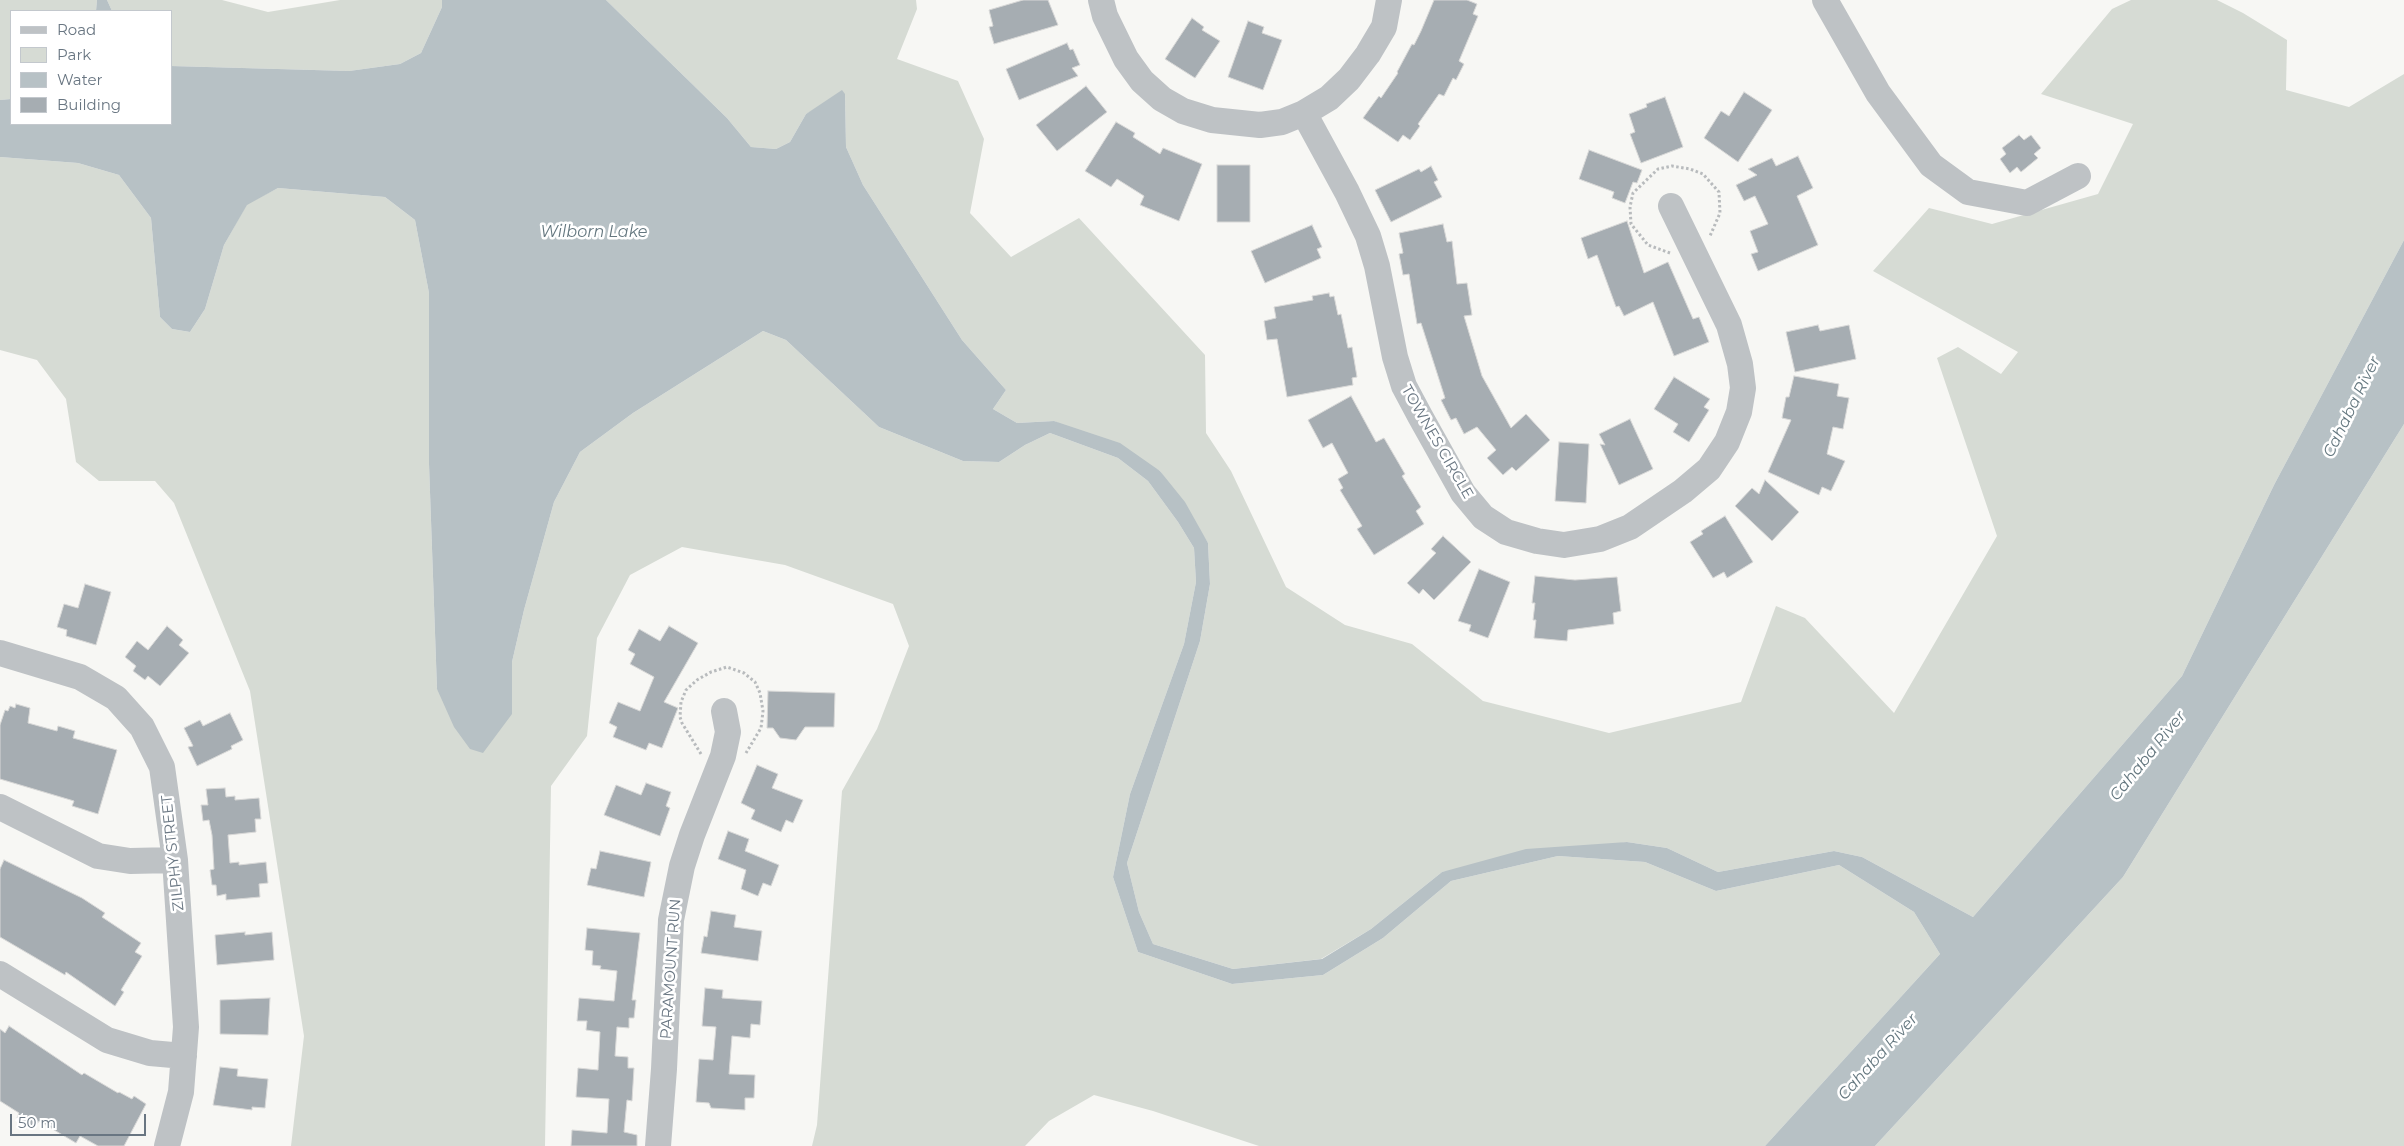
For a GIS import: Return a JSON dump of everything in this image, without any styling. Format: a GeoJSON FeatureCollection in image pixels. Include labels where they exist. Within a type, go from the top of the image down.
{"type":"FeatureCollection","features":[{"type":"Feature","properties":{"kind":"street"},"geometry":{"type":"LineString","coordinates":[[1101,0],[1111,29],[1126,59],[1142,81],[1162,100],[1183,111],[1212,120],[1260,125],[1282,122],[1304,113],[1329,98],[1349,79],[1368,54],[1384,27],[1390,0]]}},
{"type":"Feature","properties":{"kind":"street"},"geometry":{"type":"LineString","coordinates":[[1825,0],[1884,102],[1931,165],[1968,192],[2027,203],[2078,176]]}},
{"type":"Feature","properties":{"kind":"street","name":"TOWNES CIRCLE"},"geometry":{"type":"LineString","coordinates":[[1304,113],[1347,192],[1368,236],[1377,266],[1395,357],[1404,386],[1420,416],[1463,494],[1483,516],[1506,532],[1537,541],[1564,545],[1600,539],[1630,527],[1683,491],[1709,468],[1727,442],[1739,412],[1743,388],[1740,364],[1729,325],[1671,206]]}},
{"type":"Feature","properties":{"kind":"street","name":"ZILPHY STREET"},"geometry":{"type":"LineString","coordinates":[[0,653],[80,677],[116,698],[130,712],[146,734],[162,767],[175,860],[185,1000],[181,1092],[167,1146]]}},
{"type":"Feature","properties":{"kind":"street","name":"PARAMOUNT RUN"},"geometry":{"type":"LineString","coordinates":[[658,1146],[664,1069],[671,920],[687,851],[724,756],[728,732],[724,711]]}},
{"type":"Feature","properties":{"kind":"street"},"geometry":{"type":"LineString","coordinates":[[0,807],[98,856],[130,861],[175,860]]}},
{"type":"Feature","properties":{"kind":"street"},"geometry":{"type":"LineString","coordinates":[[0,974],[107,1040],[150,1053],[184,1056]]}},
{"type":"Feature","properties":{"kind":"path"},"geometry":{"type":"LineString","coordinates":[[1672,256],[1667,251],[1648,245],[1631,224],[1630,207],[1633,193],[1658,169],[1672,166],[1690,168],[1703,174],[1719,192],[1720,213],[1709,243]]}},
{"type":"Feature","properties":{"kind":"green space"},"geometry":{"type":"Polygon","coordinates":[[[0,0],[97,0],[96,10],[10,10],[10,99],[0,100],[0,0]]]}},
{"type":"Feature","properties":{"kind":"green space"},"geometry":{"type":"Polygon","coordinates":[[[107,0],[222,0],[268,12],[340,0],[442,0],[442,7],[421,53],[400,64],[349,71],[172,66],[172,10],[112,10],[107,0]]]}},
{"type":"Feature","properties":{"kind":"green space"},"geometry":{"type":"Polygon","coordinates":[[[606,0],[916,0],[917,9],[897,59],[958,81],[984,139],[970,213],[1011,257],[1079,218],[1205,355],[1206,433],[1231,471],[1286,587],[1345,625],[1412,644],[1483,701],[1609,733],[1741,702],[1776,606],[1805,618],[1894,713],[1997,536],[1937,358],[1958,347],[2001,374],[2018,352],[1873,271],[1929,208],[1992,224],[2098,194],[2133,124],[2041,94],[2112,9],[2131,0],[2217,0],[2243,13],[2287,40],[2286,90],[2349,107],[2404,74],[2404,240],[2274,485],[2182,676],[1973,917],[1862,857],[1834,851],[1718,872],[1667,848],[1627,842],[1442,872],[1371,929],[1321,959],[1233,969],[1153,944],[1139,912],[1127,863],[1200,641],[1210,584],[1208,543],[1160,471],[1054,421],[1017,423],[993,409],[1006,390],[962,340],[863,185],[846,147],[845,94],[806,114],[790,142],[776,149],[751,147],[727,118],[606,0]]]}},
{"type":"Feature","properties":{"kind":"green space"},"geometry":{"type":"Polygon","coordinates":[[[0,157],[78,163],[119,175],[151,218],[160,317],[172,329],[190,332],[205,309],[224,245],[247,204],[278,188],[385,197],[415,220],[429,293],[429,464],[437,689],[512,714],[512,662],[524,610],[554,502],[580,452],[633,413],[763,331],[786,340],[879,427],[963,461],[999,462],[1025,445],[1050,433],[1118,458],[1148,481],[1178,522],[1194,548],[1196,582],[1184,644],[1130,794],[1113,877],[1138,952],[1232,984],[1323,975],[1383,938],[1451,881],[1558,856],[1645,862],[1716,891],[1839,865],[1914,912],[1940,954],[1765,1146],[1259,1146],[1153,1111],[1094,1095],[1049,1121],[1025,1146],[812,1146],[817,1125],[842,791],[877,729],[909,646],[893,604],[785,565],[682,547],[630,575],[597,638],[587,736],[551,786],[545,1146],[291,1146],[304,1036],[250,691],[174,503],[155,481],[99,481],[76,462],[66,399],[37,360],[0,350],[0,157]]]}},
{"type":"Feature","properties":{"kind":"green space"},"geometry":{"type":"Polygon","coordinates":[[[2404,424],[2404,1146],[1875,1146],[2123,877],[2404,424]]]}},
{"type":"Feature","properties":{"kind":"water"},"geometry":{"type":"Polygon","coordinates":[[[97,0],[107,0],[112,10],[96,10],[97,0]]]}},
{"type":"Feature","properties":{"kind":"water","name":"Wilborn Lake"},"geometry":{"type":"Polygon","coordinates":[[[442,0],[606,0],[727,118],[751,147],[776,149],[790,142],[806,114],[842,90],[845,94],[846,147],[863,185],[962,340],[1006,390],[993,409],[1017,423],[1054,421],[1120,443],[1160,471],[1185,502],[1208,543],[1210,584],[1200,641],[1127,863],[1139,912],[1153,944],[1233,969],[1322,959],[1371,929],[1442,872],[1526,849],[1627,842],[1667,848],[1718,872],[1834,851],[1862,857],[1973,917],[2182,676],[2274,485],[2404,240],[2404,424],[2123,877],[1875,1146],[1765,1146],[1940,954],[1914,912],[1839,865],[1716,891],[1645,862],[1558,856],[1451,881],[1383,938],[1323,975],[1232,984],[1138,952],[1113,877],[1130,794],[1184,644],[1196,582],[1194,548],[1178,522],[1148,481],[1118,458],[1050,433],[1025,445],[999,462],[963,461],[879,427],[786,340],[763,331],[633,413],[580,452],[554,502],[524,610],[512,662],[512,714],[483,753],[470,749],[454,727],[437,689],[429,464],[429,293],[415,220],[385,197],[278,188],[247,205],[224,245],[205,309],[190,332],[172,329],[160,317],[151,218],[119,175],[78,163],[0,157],[0,100],[10,99],[10,125],[172,125],[172,66],[349,71],[400,64],[421,53],[442,7],[442,0]]]}},
{"type":"Feature","properties":{"kind":"building"},"geometry":{"type":"Polygon","coordinates":[[[1023,0],[1048,0],[1058,25],[994,44],[989,27],[993,26],[989,10],[1023,0]]]}},
{"type":"Feature","properties":{"kind":"building"},"geometry":{"type":"Polygon","coordinates":[[[1434,0],[1467,0],[1477,4],[1473,14],[1478,16],[1459,61],[1464,64],[1456,80],[1453,78],[1444,96],[1439,94],[1418,124],[1420,126],[1410,140],[1403,135],[1398,142],[1363,118],[1379,96],[1381,98],[1398,73],[1412,44],[1414,45],[1421,31],[1434,0]]]}},
{"type":"Feature","properties":{"kind":"building"},"geometry":{"type":"Polygon","coordinates":[[[1192,18],[1204,27],[1202,30],[1220,41],[1195,78],[1165,59],[1192,18]]]}},
{"type":"Feature","properties":{"kind":"building"},"geometry":{"type":"Polygon","coordinates":[[[1248,21],[1264,27],[1262,33],[1282,40],[1263,90],[1228,77],[1248,21]]]}},
{"type":"Feature","properties":{"kind":"building"},"geometry":{"type":"Polygon","coordinates":[[[1067,43],[1070,50],[1073,49],[1080,65],[1072,68],[1078,76],[1019,100],[1006,69],[1067,43]]]}},
{"type":"Feature","properties":{"kind":"building"},"geometry":{"type":"Polygon","coordinates":[[[1086,86],[1107,112],[1057,151],[1036,125],[1086,86]]]}},
{"type":"Feature","properties":{"kind":"building"},"geometry":{"type":"Polygon","coordinates":[[[1744,92],[1772,110],[1738,162],[1704,138],[1721,111],[1729,116],[1744,92]]]}},
{"type":"Feature","properties":{"kind":"building"},"geometry":{"type":"Polygon","coordinates":[[[1665,97],[1683,147],[1641,163],[1630,134],[1635,132],[1629,114],[1647,107],[1646,104],[1665,97]]]}},
{"type":"Feature","properties":{"kind":"building"},"geometry":{"type":"Polygon","coordinates":[[[1116,122],[1135,133],[1133,137],[1160,154],[1163,148],[1202,164],[1179,221],[1140,205],[1144,196],[1117,179],[1111,187],[1085,171],[1116,122]]]}},
{"type":"Feature","properties":{"kind":"building"},"geometry":{"type":"Polygon","coordinates":[[[2019,135],[2024,140],[2031,135],[2041,148],[2034,154],[2038,158],[2021,172],[2017,167],[2010,173],[2000,159],[2006,154],[2002,148],[2019,135]]]}},
{"type":"Feature","properties":{"kind":"building"},"geometry":{"type":"Polygon","coordinates":[[[1589,150],[1642,170],[1637,183],[1633,182],[1625,203],[1612,198],[1614,192],[1579,179],[1589,150]]]}},
{"type":"Feature","properties":{"kind":"building"},"geometry":{"type":"Polygon","coordinates":[[[1798,156],[1813,188],[1797,196],[1818,245],[1758,271],[1751,254],[1758,252],[1750,231],[1768,224],[1755,196],[1744,201],[1736,185],[1757,175],[1748,169],[1772,158],[1776,166],[1798,156]]]}},
{"type":"Feature","properties":{"kind":"building"},"geometry":{"type":"Polygon","coordinates":[[[1217,165],[1250,165],[1250,222],[1217,222],[1217,165]]]}},
{"type":"Feature","properties":{"kind":"building"},"geometry":{"type":"Polygon","coordinates":[[[1431,166],[1438,180],[1434,182],[1442,197],[1391,222],[1375,190],[1419,169],[1421,172],[1431,166]]]}},
{"type":"Feature","properties":{"kind":"building"},"geometry":{"type":"Polygon","coordinates":[[[1627,221],[1644,273],[1668,262],[1693,319],[1699,317],[1709,342],[1674,356],[1653,302],[1624,316],[1619,306],[1616,307],[1597,255],[1588,259],[1581,238],[1627,221]]]}},
{"type":"Feature","properties":{"kind":"building"},"geometry":{"type":"Polygon","coordinates":[[[1443,224],[1447,242],[1452,241],[1457,284],[1467,283],[1472,315],[1464,316],[1482,376],[1511,428],[1526,414],[1550,440],[1516,471],[1512,467],[1503,475],[1487,458],[1496,450],[1477,427],[1464,434],[1456,418],[1451,420],[1441,400],[1445,398],[1421,323],[1417,324],[1409,274],[1403,275],[1399,254],[1403,253],[1399,233],[1443,224]]]}},
{"type":"Feature","properties":{"kind":"building"},"geometry":{"type":"Polygon","coordinates":[[[1312,225],[1322,247],[1317,249],[1321,258],[1265,283],[1251,251],[1312,225]]]}},
{"type":"Feature","properties":{"kind":"building"},"geometry":{"type":"Polygon","coordinates":[[[1329,293],[1330,297],[1334,296],[1338,315],[1341,314],[1348,348],[1352,347],[1357,377],[1352,378],[1353,385],[1287,397],[1277,339],[1267,340],[1264,321],[1276,318],[1274,307],[1313,300],[1312,296],[1329,293]]]}},
{"type":"Feature","properties":{"kind":"building"},"geometry":{"type":"Polygon","coordinates":[[[1818,325],[1820,331],[1849,325],[1856,359],[1795,372],[1786,332],[1818,325]]]}},
{"type":"Feature","properties":{"kind":"building"},"geometry":{"type":"Polygon","coordinates":[[[1794,376],[1839,384],[1837,396],[1849,398],[1843,429],[1833,427],[1827,454],[1845,461],[1831,491],[1822,487],[1819,495],[1768,472],[1791,420],[1782,418],[1786,397],[1789,397],[1794,376]]]}},
{"type":"Feature","properties":{"kind":"building"},"geometry":{"type":"Polygon","coordinates":[[[1674,377],[1710,399],[1704,407],[1709,410],[1689,442],[1673,432],[1678,424],[1654,409],[1674,377]]]}},
{"type":"Feature","properties":{"kind":"building"},"geometry":{"type":"Polygon","coordinates":[[[1351,396],[1376,442],[1384,438],[1405,474],[1402,476],[1421,507],[1416,511],[1424,524],[1374,555],[1357,529],[1362,526],[1340,490],[1343,488],[1338,479],[1348,473],[1332,443],[1323,448],[1308,420],[1351,396]]]}},
{"type":"Feature","properties":{"kind":"building"},"geometry":{"type":"Polygon","coordinates":[[[1630,419],[1653,469],[1619,485],[1600,444],[1605,445],[1599,434],[1630,419]]]}},
{"type":"Feature","properties":{"kind":"building"},"geometry":{"type":"Polygon","coordinates":[[[1559,442],[1589,444],[1586,503],[1555,501],[1559,442]]]}},
{"type":"Feature","properties":{"kind":"building"},"geometry":{"type":"Polygon","coordinates":[[[1765,480],[1799,512],[1772,541],[1735,506],[1752,488],[1759,494],[1765,480]]]}},
{"type":"Feature","properties":{"kind":"building"},"geometry":{"type":"Polygon","coordinates":[[[1725,516],[1753,562],[1727,578],[1724,572],[1713,578],[1690,542],[1703,534],[1701,531],[1725,516]]]}},
{"type":"Feature","properties":{"kind":"building"},"geometry":{"type":"Polygon","coordinates":[[[1443,536],[1471,562],[1434,600],[1423,589],[1419,594],[1407,583],[1436,553],[1431,549],[1443,536]]]}},
{"type":"Feature","properties":{"kind":"building"},"geometry":{"type":"Polygon","coordinates":[[[1479,569],[1510,582],[1488,638],[1469,631],[1471,625],[1458,621],[1479,569]]]}},
{"type":"Feature","properties":{"kind":"building"},"geometry":{"type":"Polygon","coordinates":[[[1535,576],[1575,580],[1617,577],[1621,611],[1613,613],[1614,624],[1568,630],[1567,641],[1534,638],[1536,620],[1533,620],[1535,603],[1532,603],[1535,576]]]}},
{"type":"Feature","properties":{"kind":"building"},"geometry":{"type":"Polygon","coordinates":[[[85,584],[111,592],[96,645],[66,636],[67,630],[57,627],[64,604],[78,608],[85,584]]]}},
{"type":"Feature","properties":{"kind":"building"},"geometry":{"type":"Polygon","coordinates":[[[167,626],[183,640],[179,645],[189,653],[160,686],[148,676],[145,680],[133,671],[136,666],[125,657],[137,641],[148,650],[167,626]]]}},
{"type":"Feature","properties":{"kind":"building"},"geometry":{"type":"Polygon","coordinates":[[[669,626],[698,643],[664,702],[678,708],[662,748],[649,743],[646,750],[613,737],[617,727],[609,723],[618,702],[640,711],[654,677],[630,664],[635,654],[628,650],[639,629],[660,641],[669,626]]]}},
{"type":"Feature","properties":{"kind":"building"},"geometry":{"type":"Polygon","coordinates":[[[768,691],[835,693],[834,727],[805,727],[796,740],[780,738],[773,728],[767,728],[768,691]]]}},
{"type":"Feature","properties":{"kind":"building"},"geometry":{"type":"Polygon","coordinates":[[[16,704],[30,708],[28,723],[57,731],[58,726],[75,731],[73,738],[117,750],[98,814],[72,806],[74,801],[0,779],[0,725],[5,710],[8,711],[10,706],[15,708],[16,704]]]}},
{"type":"Feature","properties":{"kind":"building"},"geometry":{"type":"Polygon","coordinates":[[[230,713],[243,740],[231,746],[232,749],[197,766],[188,747],[193,746],[184,728],[200,720],[203,726],[230,713]]]}},
{"type":"Feature","properties":{"kind":"building"},"geometry":{"type":"Polygon","coordinates":[[[757,765],[778,774],[772,788],[803,800],[793,823],[786,820],[781,832],[751,819],[755,810],[741,803],[757,765]]]}},
{"type":"Feature","properties":{"kind":"building"},"geometry":{"type":"Polygon","coordinates":[[[646,783],[671,792],[666,806],[670,808],[660,836],[604,815],[616,785],[641,795],[646,783]]]}},
{"type":"Feature","properties":{"kind":"building"},"geometry":{"type":"Polygon","coordinates":[[[225,788],[226,797],[235,796],[235,800],[259,798],[261,819],[255,819],[256,832],[228,835],[230,863],[239,862],[239,865],[266,862],[268,883],[259,884],[260,897],[226,900],[226,894],[217,896],[216,885],[212,885],[210,870],[214,869],[212,835],[209,820],[203,821],[201,805],[208,805],[206,789],[225,788]]]}},
{"type":"Feature","properties":{"kind":"building"},"geometry":{"type":"Polygon","coordinates":[[[728,831],[749,839],[745,851],[779,865],[771,886],[763,883],[758,896],[741,889],[746,870],[718,859],[728,831]]]}},
{"type":"Feature","properties":{"kind":"building"},"geometry":{"type":"Polygon","coordinates":[[[600,851],[651,862],[644,897],[587,885],[591,868],[596,869],[600,851]]]}},
{"type":"Feature","properties":{"kind":"building"},"geometry":{"type":"Polygon","coordinates":[[[4,860],[82,898],[105,913],[102,917],[141,943],[135,952],[142,956],[121,990],[124,992],[115,1006],[66,972],[65,975],[0,937],[0,869],[4,860]]]}},
{"type":"Feature","properties":{"kind":"building"},"geometry":{"type":"Polygon","coordinates":[[[711,911],[736,915],[734,927],[762,931],[758,961],[701,953],[704,936],[707,937],[711,911]]]}},
{"type":"Feature","properties":{"kind":"building"},"geometry":{"type":"Polygon","coordinates":[[[587,928],[640,933],[632,1000],[636,1000],[634,1018],[629,1018],[629,1028],[617,1027],[615,1056],[628,1057],[628,1068],[634,1068],[632,1101],[627,1100],[624,1132],[637,1135],[637,1146],[571,1146],[572,1130],[607,1133],[609,1099],[576,1097],[578,1068],[598,1070],[600,1032],[586,1030],[587,1021],[577,1021],[579,998],[614,1001],[617,971],[600,969],[601,966],[592,965],[593,951],[585,950],[587,928]]]}},
{"type":"Feature","properties":{"kind":"building"},"geometry":{"type":"Polygon","coordinates":[[[245,932],[245,935],[272,932],[274,960],[217,965],[215,935],[245,932]]]}},
{"type":"Feature","properties":{"kind":"building"},"geometry":{"type":"Polygon","coordinates":[[[705,988],[723,990],[722,998],[762,1001],[760,1025],[751,1024],[750,1038],[732,1036],[729,1074],[755,1075],[754,1098],[745,1098],[745,1110],[711,1108],[709,1103],[696,1102],[699,1059],[713,1060],[716,1027],[702,1026],[705,988]]]}},
{"type":"Feature","properties":{"kind":"building"},"geometry":{"type":"Polygon","coordinates":[[[270,998],[268,1035],[220,1034],[220,1000],[270,998]]]}},
{"type":"Feature","properties":{"kind":"building"},"geometry":{"type":"Polygon","coordinates":[[[9,1026],[82,1075],[84,1073],[118,1093],[132,1099],[134,1096],[146,1104],[124,1146],[98,1146],[80,1136],[76,1143],[39,1121],[34,1129],[17,1118],[19,1113],[0,1101],[0,1029],[5,1033],[9,1026]]]}},
{"type":"Feature","properties":{"kind":"building"},"geometry":{"type":"Polygon","coordinates":[[[220,1067],[238,1069],[237,1076],[268,1079],[265,1108],[252,1107],[252,1110],[213,1105],[220,1067]]]}},
{"type":"Feature","properties":{"kind":"water label","name":"Cahaba River"},"geometry":{"type":"Point","coordinates":[2352,407]}},
{"type":"Feature","properties":{"kind":"water label","name":"Cahaba River"},"geometry":{"type":"Point","coordinates":[2148,756]}},
{"type":"Feature","properties":{"kind":"water label","name":"Cahaba River"},"geometry":{"type":"Point","coordinates":[1878,1057]}}]}
